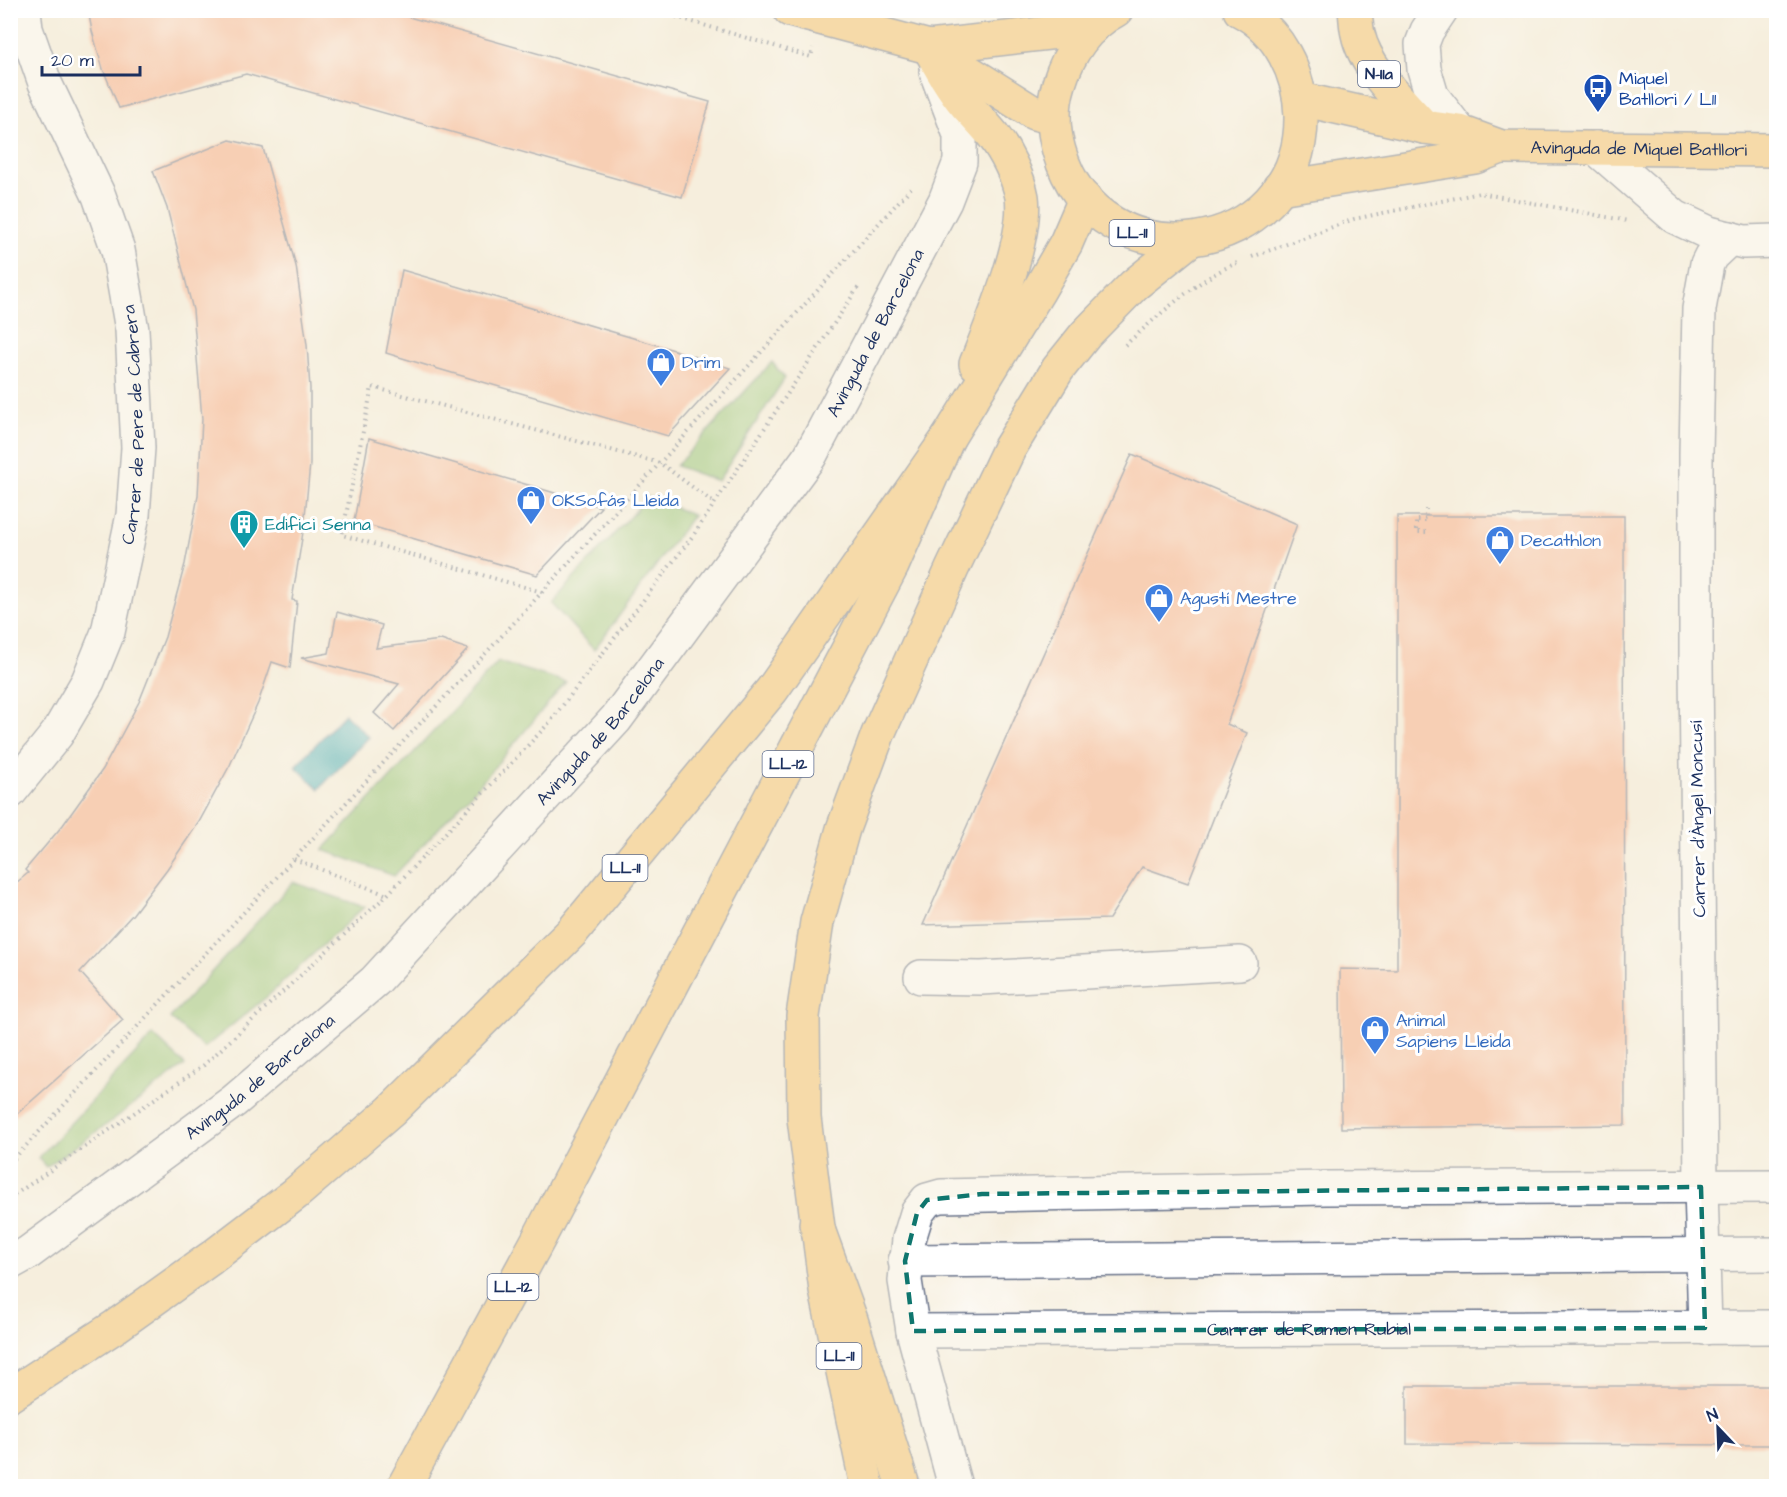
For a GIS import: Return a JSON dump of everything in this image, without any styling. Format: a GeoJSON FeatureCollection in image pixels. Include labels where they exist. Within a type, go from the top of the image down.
{"type":"FeatureCollection","features":[{"type":"Feature","properties":{"kind":"main road","name":"N-IIa"},"geometry":{"type":"LineString","coordinates":[[1356,10],[1358,36],[1370,62],[1395,95],[1424,127]]}},
{"type":"Feature","properties":{"kind":"main road"},"geometry":{"type":"LineString","coordinates":[[818,13],[929,47],[1034,112],[1054,118]]}},
{"type":"Feature","properties":{"kind":"main road","name":"LL-11"},"geometry":{"type":"LineString","coordinates":[[1104,19],[1076,47],[1063,69],[1056,93],[1054,118],[1056,140],[1062,162],[1072,182],[1085,200],[1107,219],[1132,233],[1160,240],[1190,240],[1216,235],[1240,224],[1262,208],[1279,188],[1294,160],[1301,130],[1301,99],[1288,61],[1260,17]]}},
{"type":"Feature","properties":{"kind":"main road"},"geometry":{"type":"LineString","coordinates":[[929,47],[1104,19]]}},
{"type":"Feature","properties":{"kind":"main road"},"geometry":{"type":"LineString","coordinates":[[929,47],[948,82],[993,136],[1011,166],[1022,197],[1022,226],[996,313],[948,438]]}},
{"type":"Feature","properties":{"kind":"main road","name":"Avinguda de Miquel Batllori"},"geometry":{"type":"LineString","coordinates":[[1301,99],[1424,127],[1460,132],[1501,147],[1776,150]]}},
{"type":"Feature","properties":{"kind":"main road","name":"Avinguda de Miquel Batllori"},"geometry":{"type":"LineString","coordinates":[[1279,188],[1475,157],[1501,147]]}},
{"type":"Feature","properties":{"kind":"main road","name":"LL-11"},"geometry":{"type":"LineString","coordinates":[[10,1395],[116,1326],[295,1194],[391,1111],[572,932],[772,690],[948,438],[1039,290],[1066,243],[1085,200]]}},
{"type":"Feature","properties":{"kind":"main road","name":"LL-11"},"geometry":{"type":"LineString","coordinates":[[867,1486],[840,1364],[816,1224],[804,1118],[803,1016],[817,922],[843,829],[878,734],[952,569],[1010,449],[1041,395],[1065,360],[1102,316],[1134,285],[1190,240]]}},
{"type":"Feature","properties":{"kind":"main road","name":"LL-12"},"geometry":{"type":"LineString","coordinates":[[404,1486],[542,1232],[892,566],[948,438]]}},
{"type":"Feature","properties":{"kind":"main road"},"geometry":{"type":"LineString","coordinates":[[816,1224],[851,1320],[903,1486]]}},
{"type":"Feature","properties":{"kind":"street","name":"Carrer de Pere de Cabrera"},"geometry":{"type":"LineString","coordinates":[[10,792],[57,734],[88,681],[108,632],[133,515],[138,448],[132,330],[118,250],[99,196],[45,83],[26,29],[24,10]]}},
{"type":"Feature","properties":{"kind":"street"},"geometry":{"type":"LineString","coordinates":[[1441,10],[1426,31],[1422,44],[1425,69],[1432,96],[1460,132]]}},
{"type":"Feature","properties":{"kind":"street","name":"Avinguda de Barcelona"},"geometry":{"type":"LineString","coordinates":[[10,1263],[28,1253],[234,1101],[375,981],[616,719],[810,456],[945,201],[960,162],[960,135],[940,88],[929,47]]}},
{"type":"Feature","properties":{"kind":"street"},"geometry":{"type":"LineString","coordinates":[[1596,148],[1675,217],[1709,233],[1744,242],[1776,241]]}},
{"type":"Feature","properties":{"kind":"street","name":"Carrer d'Àngel Moncusí"},"geometry":{"type":"LineString","coordinates":[[1675,217],[1684,234],[1689,252],[1691,286],[1699,309]]}},
{"type":"Feature","properties":{"kind":"street","name":"Carrer d'Àngel Moncusí"},"geometry":{"type":"LineString","coordinates":[[1705,1328],[1701,1187],[1696,628],[1699,309],[1707,264],[1711,255],[1730,238]]}},
{"type":"Feature","properties":{"kind":"street"},"geometry":{"type":"LineString","coordinates":[[921,977],[981,978],[1240,963]]}},
{"type":"Feature","properties":{"kind":"street"},"geometry":{"type":"LineString","coordinates":[[955,1486],[913,1331],[905,1281],[909,1239],[917,1213],[927,1200],[941,1196],[1338,1188],[1776,1186]]}},
{"type":"Feature","properties":{"kind":"street"},"geometry":{"type":"LineString","coordinates":[[906,1261],[1776,1254]]}},
{"type":"Feature","properties":{"kind":"street","name":"Carrer de Ramon Rubial"},"geometry":{"type":"LineString","coordinates":[[913,1331],[1776,1327]]}},
{"type":"Feature","properties":{"kind":"path"},"geometry":{"type":"LineString","coordinates":[[653,10],[811,57],[818,13]]}},
{"type":"Feature","properties":{"kind":"path"},"geometry":{"type":"LineString","coordinates":[[10,1163],[542,592],[920,178]]}},
{"type":"Feature","properties":{"kind":"path"},"geometry":{"type":"LineString","coordinates":[[1119,351],[1159,315],[1221,269],[1354,219],[1480,193],[1657,226],[1675,217]]}},
{"type":"Feature","properties":{"kind":"path"},"geometry":{"type":"LineString","coordinates":[[10,1198],[204,1065],[387,895],[550,722],[694,534],[860,285]]}},
{"type":"Feature","properties":{"kind":"path"},"geometry":{"type":"LineString","coordinates":[[542,592],[342,535],[372,387],[660,463],[715,504]]}},
{"type":"Feature","properties":{"kind":"path"},"geometry":{"type":"LineString","coordinates":[[1426,509],[1426,518],[1416,520],[1416,532],[1426,532]]}},
{"type":"Feature","properties":{"kind":"path"},"geometry":{"type":"LineString","coordinates":[[294,859],[387,895]]}},
{"type":"Feature","properties":{"kind":"highlighted area"},"geometry":{"type":"Polygon","coordinates":[[[1701,1187],[1705,1328],[913,1331],[905,1261],[917,1213],[927,1200],[982,1194],[1701,1187]]]}},
{"type":"Feature","properties":{"kind":"green space"},"geometry":{"type":"Polygon","coordinates":[[[772,362],[785,378],[718,481],[676,466],[772,362]]]}},
{"type":"Feature","properties":{"kind":"green space"},"geometry":{"type":"Polygon","coordinates":[[[648,497],[693,515],[594,650],[551,603],[648,497]]]}},
{"type":"Feature","properties":{"kind":"green space"},"geometry":{"type":"Polygon","coordinates":[[[498,662],[566,682],[482,782],[394,876],[323,850],[498,662]]]}},
{"type":"Feature","properties":{"kind":"green space"},"geometry":{"type":"Polygon","coordinates":[[[293,882],[364,907],[269,995],[204,1048],[170,1018],[293,882]]]}},
{"type":"Feature","properties":{"kind":"green space"},"geometry":{"type":"Polygon","coordinates":[[[153,1035],[185,1065],[46,1167],[38,1158],[153,1035]]]}},
{"type":"Feature","properties":{"kind":"water"},"geometry":{"type":"Polygon","coordinates":[[[345,714],[369,737],[319,789],[295,766],[345,714]]]}},
{"type":"Feature","properties":{"kind":"building"},"geometry":{"type":"Polygon","coordinates":[[[88,10],[384,10],[710,102],[682,197],[246,74],[119,108],[103,69],[88,10]]]}},
{"type":"Feature","properties":{"kind":"building","name":"Edifici Senna"},"geometry":{"type":"Polygon","coordinates":[[[230,140],[263,148],[296,266],[307,345],[310,388],[310,464],[304,526],[292,600],[297,601],[290,668],[272,662],[258,703],[230,765],[199,822],[133,914],[80,972],[123,1020],[10,1120],[10,888],[28,873],[25,870],[63,825],[103,769],[139,702],[165,637],[185,564],[198,496],[202,419],[193,310],[167,208],[153,171],[230,140]]]}},
{"type":"Feature","properties":{"kind":"building"},"geometry":{"type":"Polygon","coordinates":[[[402,270],[730,368],[668,436],[435,368],[386,353],[402,270]]]}},
{"type":"Feature","properties":{"kind":"building"},"geometry":{"type":"Polygon","coordinates":[[[369,438],[601,507],[537,575],[354,521],[369,438]]]}},
{"type":"Feature","properties":{"kind":"building","name":"Agustí Mestre"},"geometry":{"type":"Polygon","coordinates":[[[1132,454],[1297,524],[1227,724],[1247,733],[1188,883],[1142,867],[1109,919],[923,925],[1132,454]]]}},
{"type":"Feature","properties":{"kind":"building"},"geometry":{"type":"Polygon","coordinates":[[[1397,516],[1624,516],[1625,1125],[1341,1128],[1340,969],[1397,970],[1397,516]]]}},
{"type":"Feature","properties":{"kind":"building"},"geometry":{"type":"Polygon","coordinates":[[[337,612],[382,625],[376,648],[441,640],[468,649],[394,731],[374,713],[399,684],[301,658],[329,653],[337,612]]]}},
{"type":"Feature","properties":{"kind":"building"},"geometry":{"type":"Polygon","coordinates":[[[1407,1386],[1773,1386],[1772,1445],[1407,1444],[1407,1386]]]}},
{"type":"Feature","properties":{"kind":"place","name":"Miquel Batllori / L11"},"geometry":{"type":"Point","coordinates":[1598,114]}},
{"type":"Feature","properties":{"kind":"place","name":"Drim"},"geometry":{"type":"Point","coordinates":[661,388]}},
{"type":"Feature","properties":{"kind":"place","name":"OKSofás Lleida"},"geometry":{"type":"Point","coordinates":[531,526]}},
{"type":"Feature","properties":{"kind":"place","name":"Edifici Senna"},"geometry":{"type":"Point","coordinates":[244,550]}},
{"type":"Feature","properties":{"kind":"place","name":"Decathlon"},"geometry":{"type":"Point","coordinates":[1500,566]}},
{"type":"Feature","properties":{"kind":"place","name":"Agustí Mestre"},"geometry":{"type":"Point","coordinates":[1159,624]}},
{"type":"Feature","properties":{"kind":"place","name":"Animal Sapiens Lleida"},"geometry":{"type":"Point","coordinates":[1375,1056]}}]}
